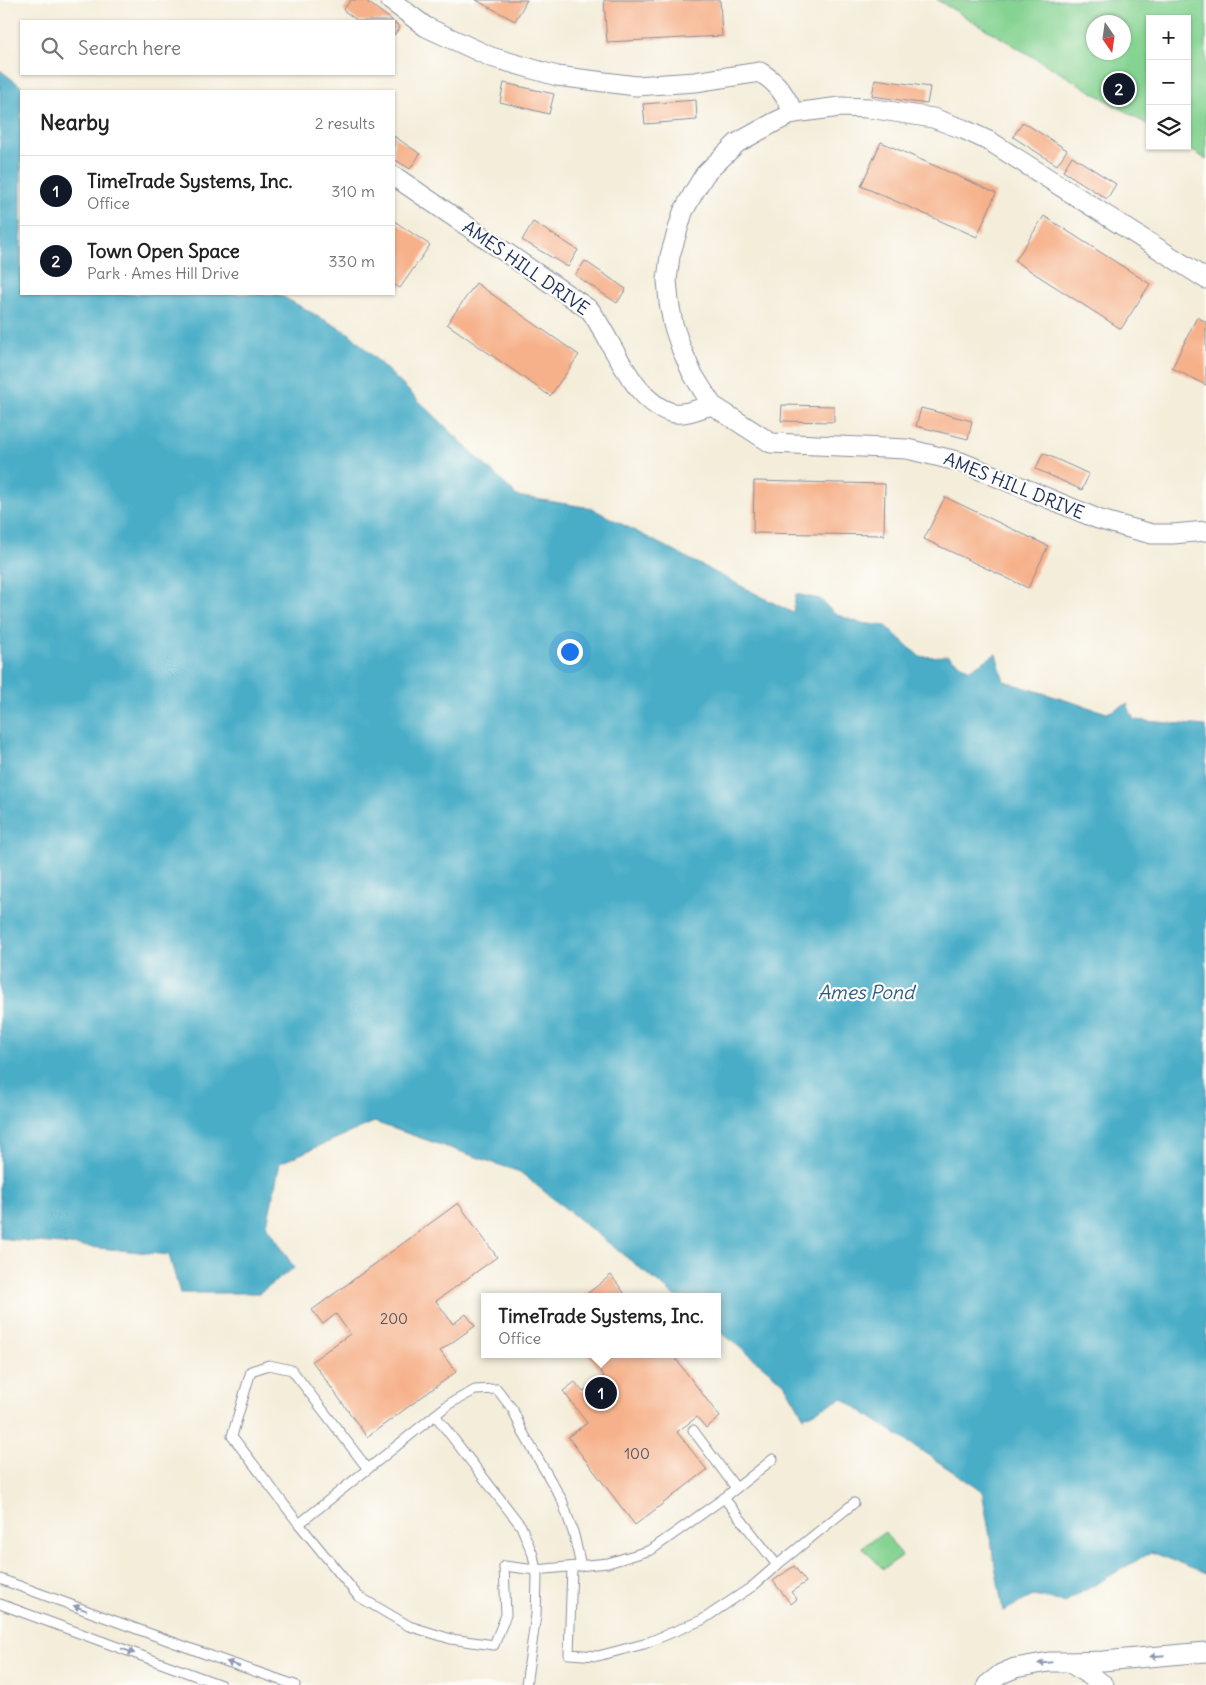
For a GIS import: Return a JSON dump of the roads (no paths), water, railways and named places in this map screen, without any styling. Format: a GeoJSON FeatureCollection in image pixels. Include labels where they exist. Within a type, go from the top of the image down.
{"type":"FeatureCollection","features":[{"type":"Feature","properties":{"kind":"street"},"geometry":{"type":"LineString","coordinates":[[390,0],[426,27],[490,57],[557,76],[636,86],[695,82],[760,72],[773,80],[781,88],[794,113]]}},
{"type":"Feature","properties":{"kind":"street","name":"AMES HILL DRIVE"},"geometry":{"type":"LineString","coordinates":[[1206,279],[991,142],[963,129],[933,118],[869,108],[826,108],[794,113],[775,122],[737,144],[705,174],[684,212],[676,233],[670,256],[667,280],[672,316],[681,348],[692,373],[712,405],[771,444],[907,449],[960,462],[1098,519],[1122,526],[1152,534],[1206,531]]}},
{"type":"Feature","properties":{"kind":"street","name":"AMES HILL DRIVE"},"geometry":{"type":"LineString","coordinates":[[395,177],[590,310],[635,384],[648,399],[661,408],[675,413],[688,412],[712,405]]}},
{"type":"Feature","properties":{"kind":"street"},"geometry":{"type":"LineString","coordinates":[[976,1685],[994,1680],[1028,1665],[1206,1652]]}},
{"type":"Feature","properties":{"kind":"street"},"geometry":{"type":"LineString","coordinates":[[1069,1662],[1104,1685]]}},
{"type":"Feature","properties":{"kind":"lane"},"geometry":{"type":"LineString","coordinates":[[368,1469],[292,1370],[269,1365],[251,1371],[232,1436],[299,1524],[358,1596],[409,1626],[451,1639],[494,1645],[506,1615],[504,1566],[536,1570],[608,1563],[651,1550],[724,1498],[773,1459]]}},
{"type":"Feature","properties":{"kind":"lane"},"geometry":{"type":"LineString","coordinates":[[299,1524],[449,1404],[475,1390],[497,1389],[513,1410],[522,1431],[562,1500],[574,1535],[576,1566],[569,1654],[598,1656],[644,1644],[702,1620],[753,1586],[776,1565],[854,1503]]}},
{"type":"Feature","properties":{"kind":"lane"},"geometry":{"type":"LineString","coordinates":[[435,1415],[521,1526],[533,1555],[536,1570],[536,1615],[526,1685]]}},
{"type":"Feature","properties":{"kind":"lane"},"geometry":{"type":"LineString","coordinates":[[693,1430],[736,1488]]}},
{"type":"Feature","properties":{"kind":"lane"},"geometry":{"type":"LineString","coordinates":[[724,1498],[776,1565]]}},
{"type":"Feature","properties":{"kind":"lane"},"geometry":{"type":"LineString","coordinates":[[0,1579],[295,1685]]}},
{"type":"Feature","properties":{"kind":"lane"},"geometry":{"type":"LineString","coordinates":[[0,1604],[221,1685]]}},
{"type":"Feature","properties":{"kind":"water","name":"Ames Pond"},"geometry":{"type":"Polygon","coordinates":[[[0,70],[26,90],[20,90],[20,295],[280,295],[350,334],[517,496],[591,508],[793,613],[796,594],[820,599],[835,614],[860,623],[886,626],[920,657],[948,656],[970,670],[996,654],[1004,681],[1107,713],[1127,704],[1134,720],[1206,726],[1206,1573],[1151,1552],[1065,1602],[1033,1596],[1003,1611],[982,1491],[842,1398],[804,1417],[784,1383],[721,1332],[721,1293],[671,1293],[520,1172],[374,1122],[280,1163],[267,1225],[294,1268],[259,1293],[180,1293],[169,1255],[0,1238],[0,70]]]}},
{"type":"Feature","properties":{"kind":"place","name":"Town Open Space"},"geometry":{"type":"Point","coordinates":[1119,89]}},
{"type":"Feature","properties":{"kind":"place","name":"TimeTrade Systems, Inc."},"geometry":{"type":"Point","coordinates":[601,1393]}}]}
